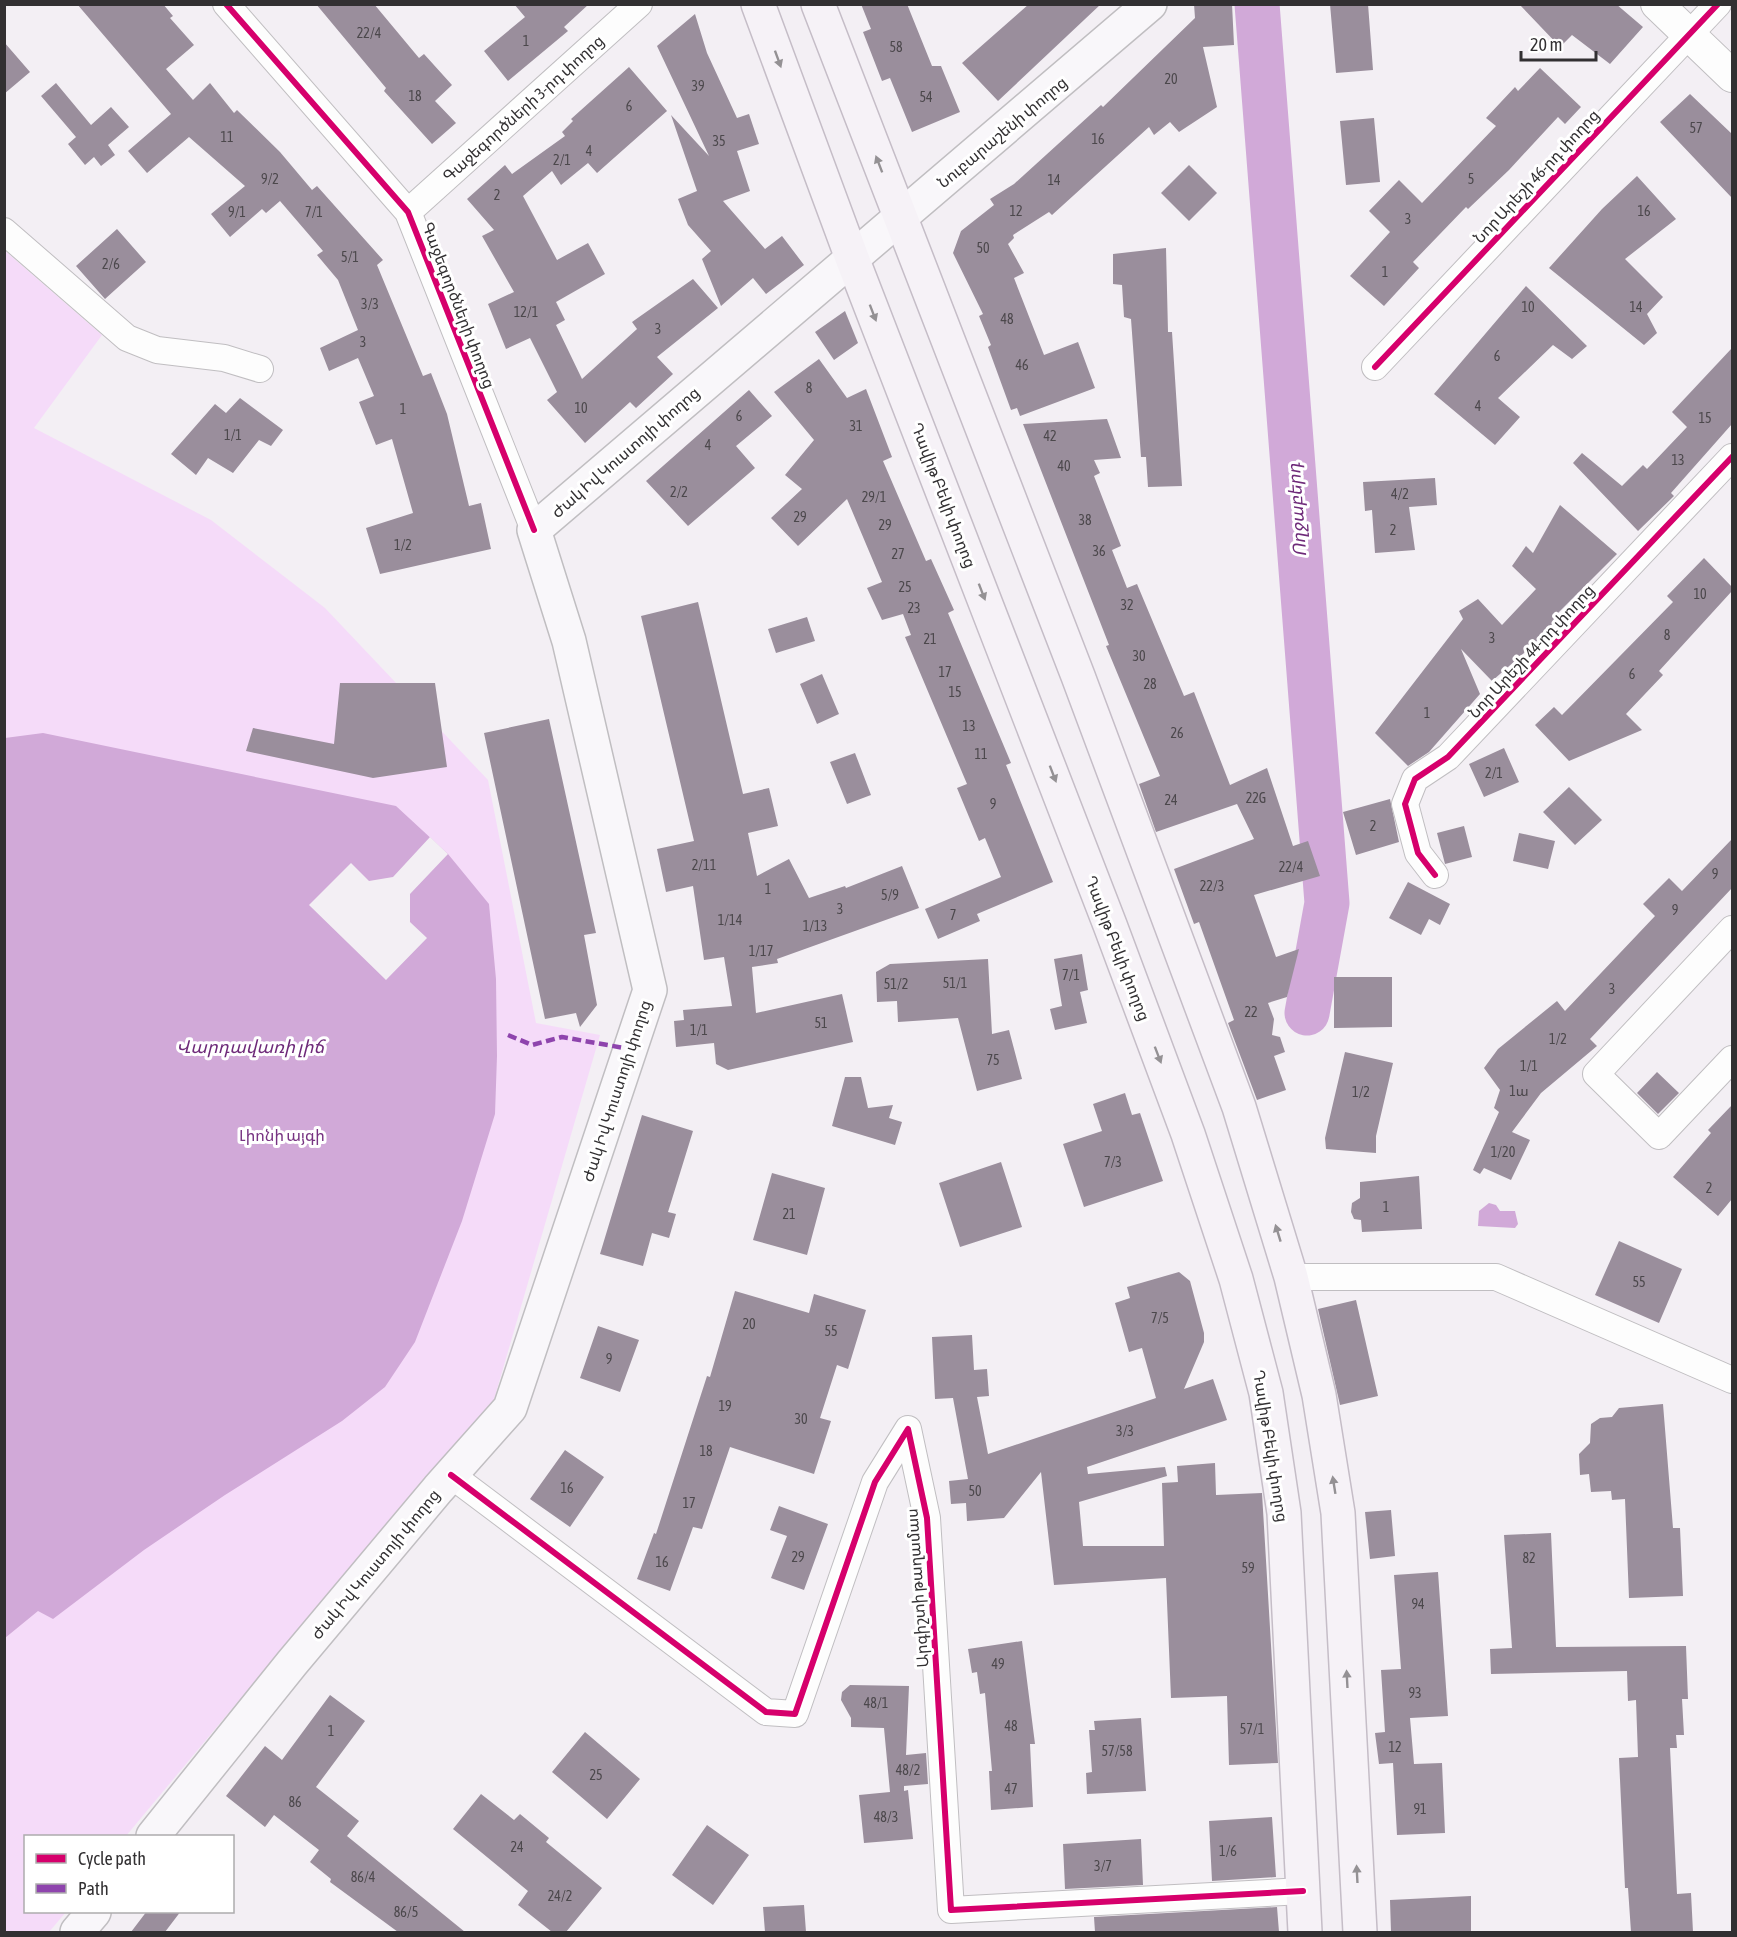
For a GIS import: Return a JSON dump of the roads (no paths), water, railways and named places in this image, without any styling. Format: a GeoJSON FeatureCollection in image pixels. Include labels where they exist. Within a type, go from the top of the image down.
{"type":"FeatureCollection","features":[{"type":"Feature","properties":{"kind":"main road","name":"Դավիթ Բեկի փողոց"},"geometry":{"type":"LineString","coordinates":[[758,4],[852,258],[1073,827],[1188,1134],[1236,1279],[1266,1393],[1284,1514],[1305,1932]]}},
{"type":"Feature","properties":{"kind":"main road"},"geometry":{"type":"LineString","coordinates":[[818,4],[1074,665],[1239,1107],[1291,1277],[1319,1395],[1338,1513],[1360,1932]]}},
{"type":"Feature","properties":{"kind":"main road","name":"Նուբարաշենի փողոց"},"geometry":{"type":"LineString","coordinates":[[852,258],[1150,4]]}},
{"type":"Feature","properties":{"kind":"main road","name":"Ժակ Իվ Կուստոյի փողոց"},"geometry":{"type":"LineString","coordinates":[[154,1835],[292,1663],[451,1474],[510,1408],[650,990],[569,640],[534,530],[852,258]]}},
{"type":"Feature","properties":{"kind":"main road"},"geometry":{"type":"LineString","coordinates":[[77,1932],[92,1913]]}},
{"type":"Feature","properties":{"kind":"street","name":"Գաջեգործների փողոց"},"geometry":{"type":"LineString","coordinates":[[226,4],[408,212],[534,530]]}},
{"type":"Feature","properties":{"kind":"street","name":"Գաջեգործների 3-րդ փողոց"},"geometry":{"type":"LineString","coordinates":[[408,212],[639,4]]}},
{"type":"Feature","properties":{"kind":"street"},"geometry":{"type":"LineString","coordinates":[[1656,4],[1732,76]]}},
{"type":"Feature","properties":{"kind":"street","name":"Նոր Արեշի 46-րդ փողոց"},"geometry":{"type":"LineString","coordinates":[[1375,367],[1718,4]]}},
{"type":"Feature","properties":{"kind":"street"},"geometry":{"type":"LineString","coordinates":[[4,231],[127,338],[157,350],[224,358],[260,369]]}},
{"type":"Feature","properties":{"kind":"street","name":"Նոր Արեշի 44-րդ փողոց"},"geometry":{"type":"LineString","coordinates":[[1435,874],[1418,853],[1405,804],[1415,779],[1448,757],[1732,457]]}},
{"type":"Feature","properties":{"kind":"street"},"geometry":{"type":"LineString","coordinates":[[1732,929],[1596,1074],[1659,1136],[1732,1059]]}},
{"type":"Feature","properties":{"kind":"street"},"geometry":{"type":"LineString","coordinates":[[1291,1277],[1496,1277],[1732,1380]]}},
{"type":"Feature","properties":{"kind":"street","name":"Արգիշտի թաղամաս"},"geometry":{"type":"LineString","coordinates":[[451,1474],[766,1712],[795,1714],[875,1482],[908,1429],[927,1518],[951,1910],[1303,1891]]}},
{"type":"Feature","properties":{"kind":"water","name":"Վարդավառի լիճ"},"geometry":{"type":"Polygon","coordinates":[[[43,733],[396,806],[448,854],[489,904],[496,979],[495,1114],[462,1221],[415,1342],[385,1387],[342,1421],[225,1495],[144,1550],[53,1619],[38,1611],[5,1638],[5,738],[43,733]]]}},
{"type":"Feature","properties":{"kind":"water"},"geometry":{"type":"Polygon","coordinates":[[[1489,1203],[1496,1205],[1500,1211],[1515,1211],[1518,1224],[1515,1228],[1478,1226],[1479,1211],[1489,1203]]]}},
{"type":"Feature","properties":{"kind":"waterway","name":"Ողջաբերդ"},"geometry":{"type":"LineString","coordinates":[[1257,4],[1327,903],[1307,1013]]}},
{"type":"Feature","properties":{"kind":"park label","name":"Լիոնի այգի"},"geometry":{"type":"Point","coordinates":[282,1135]}}]}
